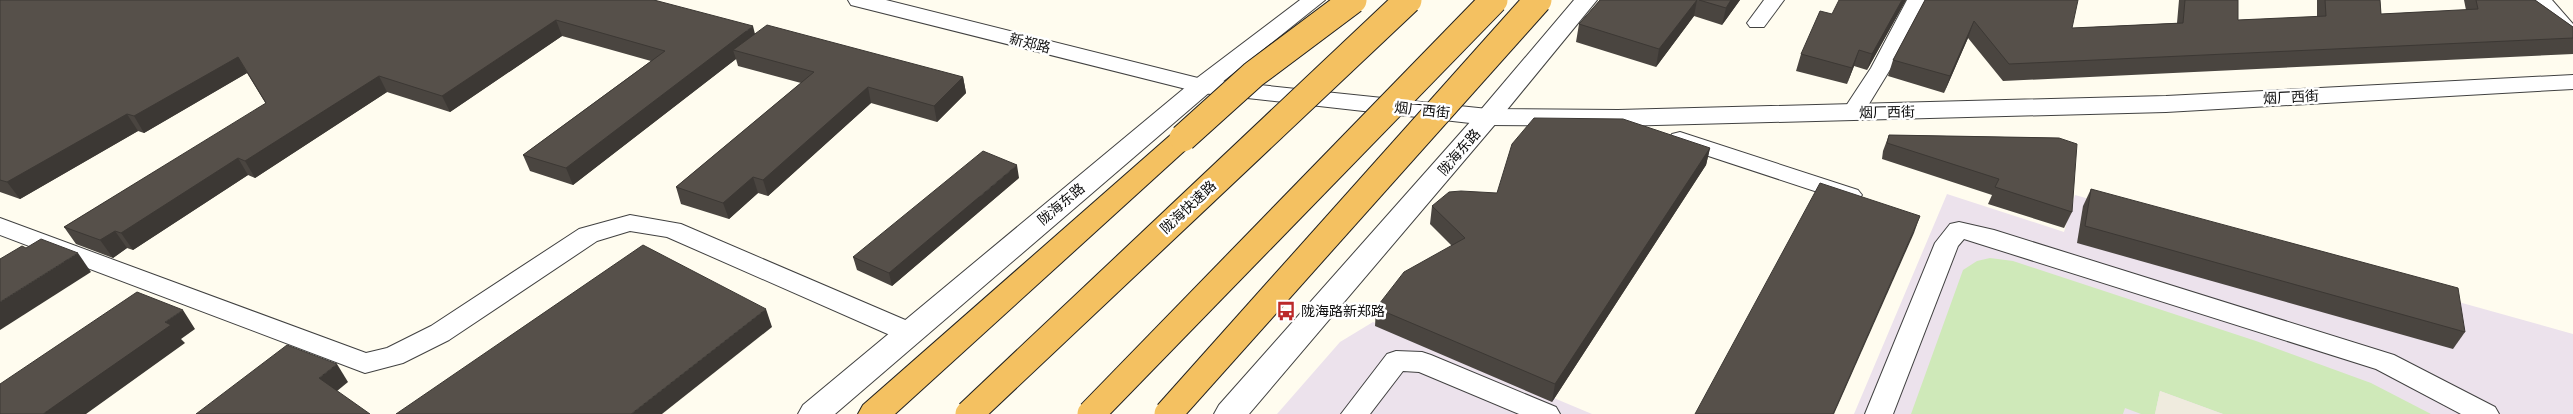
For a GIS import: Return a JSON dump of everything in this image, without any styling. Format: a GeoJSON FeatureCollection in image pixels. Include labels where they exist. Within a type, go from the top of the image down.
{"type":"FeatureCollection","features":[{"type":"Feature","properties":{"kind":"highway"},"geometry":{"type":"LineString","coordinates":[[874,414],[1254,74],[1353,0]]}},
{"type":"Feature","properties":{"kind":"highway","name":"陇海快速路"},"geometry":{"type":"LineString","coordinates":[[969,414],[1408,0]]}},
{"type":"Feature","properties":{"kind":"highway"},"geometry":{"type":"LineString","coordinates":[[1090,414],[1494,0]]}},
{"type":"Feature","properties":{"kind":"highway"},"geometry":{"type":"LineString","coordinates":[[1168,414],[1538,0]]}},
{"type":"Feature","properties":{"kind":"street","name":"新郑路"},"geometry":{"type":"LineString","coordinates":[[859,0],[1202,86]]}},
{"type":"Feature","properties":{"kind":"street","name":"陇海东路"},"geometry":{"type":"LineString","coordinates":[[814,414],[908,332],[1202,86],[1314,0]]}},
{"type":"Feature","properties":{"kind":"street","name":"陇海东路"},"geometry":{"type":"LineString","coordinates":[[1230,414],[1488,117],[1586,0]]}},
{"type":"Feature","properties":{"kind":"street","name":"烟厂西街"},"geometry":{"type":"LineString","coordinates":[[1202,86],[1488,117],[1618,118],[2166,104],[2573,82]]}},
{"type":"Feature","properties":{"kind":"lane"},"geometry":{"type":"LineString","coordinates":[[1757,23],[1774,0]]}},
{"type":"Feature","properties":{"kind":"lane"},"geometry":{"type":"LineString","coordinates":[[1854,112],[1881,68],[1917,0]]}},
{"type":"Feature","properties":{"kind":"lane"},"geometry":{"type":"LineString","coordinates":[[2542,0],[2551,14],[2573,35]]}},
{"type":"Feature","properties":{"kind":"lane"},"geometry":{"type":"LineString","coordinates":[[1618,118],[1871,202]]}},
{"type":"Feature","properties":{"kind":"lane"},"geometry":{"type":"LineString","coordinates":[[0,226],[365,363],[394,356],[440,333],[588,235],[630,223],[672,230],[908,332]]}},
{"type":"Feature","properties":{"kind":"lane"},"geometry":{"type":"LineString","coordinates":[[1879,414],[1947,243],[1959,230],[1985,236],[2385,362],[2485,414]]}},
{"type":"Feature","properties":{"kind":"lane"},"geometry":{"type":"LineString","coordinates":[[1355,414],[1396,361],[1422,362],[1546,414]]}},
{"type":"Feature","properties":{"kind":"shaded area"},"geometry":{"type":"Polygon","coordinates":[[[1947,194],[2064,232],[2075,195],[2573,334],[2573,414],[1854,414],[1947,194]]]}},
{"type":"Feature","properties":{"kind":"shaded area"},"geometry":{"type":"Polygon","coordinates":[[[1373,322],[1592,414],[1277,414],[1340,342],[1373,322]]]}},
{"type":"Feature","properties":{"kind":"shaded area"},"geometry":{"type":"Polygon","coordinates":[[[2160,391],[2220,413],[2223,414],[2155,414],[2160,391]]]}},
{"type":"Feature","properties":{"kind":"green space"},"geometry":{"type":"Polygon","coordinates":[[[1990,258],[2013,261],[2256,341],[2371,383],[2431,414],[2223,414],[2160,391],[2155,414],[2141,414],[2125,408],[2123,414],[1911,414],[1963,270],[1977,261],[1990,258]]]}},
{"type":"Feature","properties":{"kind":"building"},"geometry":{"type":"Polygon","coordinates":[[[0,0],[654,0],[753,26],[566,168],[523,155],[665,51],[556,20],[442,96],[379,76],[245,161],[238,158],[121,233],[115,231],[100,240],[64,227],[266,103],[238,57],[134,116],[127,114],[7,182],[0,180],[0,0]]]}},
{"type":"Feature","properties":{"kind":"building"},"geometry":{"type":"Polygon","coordinates":[[[1600,0],[1697,0],[1659,49],[1579,24],[1600,0]]]}},
{"type":"Feature","properties":{"kind":"building"},"geometry":{"type":"Polygon","coordinates":[[[1699,0],[1731,0],[1726,8],[1699,0]]]}},
{"type":"Feature","properties":{"kind":"building"},"geometry":{"type":"Polygon","coordinates":[[[1839,0],[1902,0],[1872,54],[1859,50],[1852,68],[1801,54],[1820,11],[1832,14],[1839,0]]]}},
{"type":"Feature","properties":{"kind":"building"},"geometry":{"type":"Polygon","coordinates":[[[1925,0],[2078,0],[2072,28],[2183,23],[2185,0],[2238,0],[2238,20],[2326,16],[2325,0],[2380,0],[2381,14],[2478,9],[2476,0],[2535,0],[2573,27],[2573,38],[2009,64],[1974,21],[1950,76],[1893,60],[1925,0]]]}},
{"type":"Feature","properties":{"kind":"building"},"geometry":{"type":"Polygon","coordinates":[[[767,25],[963,77],[934,106],[868,87],[763,180],[753,177],[723,203],[676,187],[814,72],[733,50],[767,25]]]}},
{"type":"Feature","properties":{"kind":"building"},"geometry":{"type":"Polygon","coordinates":[[[1534,118],[1623,119],[1710,148],[1555,384],[1376,308],[1404,272],[1465,238],[1432,206],[1449,192],[1497,193],[1512,144],[1534,118]]]}},
{"type":"Feature","properties":{"kind":"building"},"geometry":{"type":"Polygon","coordinates":[[[1889,135],[2059,138],[2077,144],[2072,212],[1995,187],[1999,179],[1887,143],[1889,135]]]}},
{"type":"Feature","properties":{"kind":"building"},"geometry":{"type":"Polygon","coordinates":[[[983,151],[1017,165],[889,273],[853,257],[983,151]]]}},
{"type":"Feature","properties":{"kind":"building"},"geometry":{"type":"Polygon","coordinates":[[[1820,183],[1920,216],[1833,414],[1695,414],[1820,183]]]}},
{"type":"Feature","properties":{"kind":"building"},"geometry":{"type":"Polygon","coordinates":[[[2091,189],[2458,288],[2465,332],[2085,226],[2091,189]]]}},
{"type":"Feature","properties":{"kind":"building"},"geometry":{"type":"Polygon","coordinates":[[[41,239],[78,253],[0,302],[0,259],[22,246],[26,248],[41,239]]]}},
{"type":"Feature","properties":{"kind":"building"},"geometry":{"type":"Polygon","coordinates":[[[643,245],[766,309],[631,414],[396,414],[643,245]]]}},
{"type":"Feature","properties":{"kind":"building"},"geometry":{"type":"Polygon","coordinates":[[[137,292],[183,310],[165,322],[171,325],[43,414],[0,414],[0,384],[137,292]]]}},
{"type":"Feature","properties":{"kind":"building"},"geometry":{"type":"Polygon","coordinates":[[[287,345],[337,364],[319,378],[370,414],[196,414],[287,345]]]}},
{"type":"Feature","properties":{"kind":"place","name":"陇海路新郑路"},"geometry":{"type":"Point","coordinates":[1286,311]}}]}
